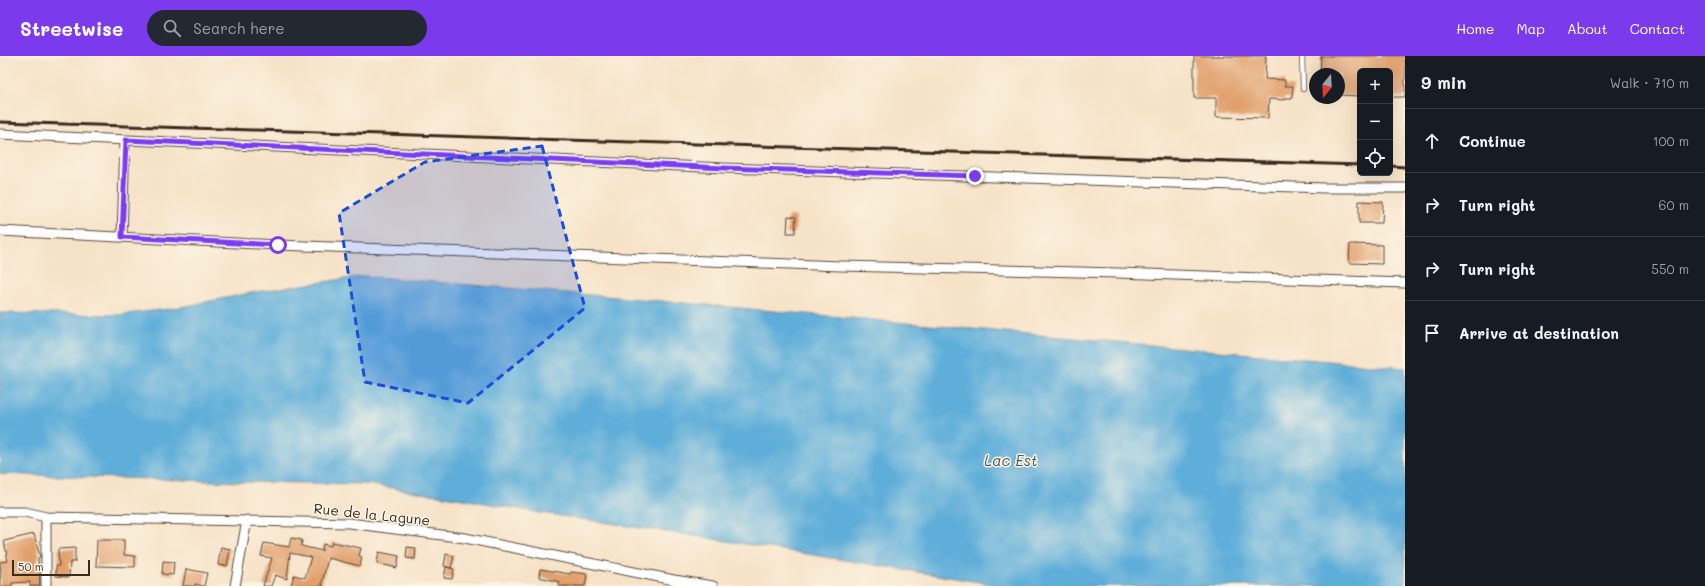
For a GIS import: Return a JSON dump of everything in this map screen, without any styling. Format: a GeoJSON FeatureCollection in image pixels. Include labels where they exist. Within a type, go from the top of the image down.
{"type":"FeatureCollection","features":[{"type":"Feature","properties":{"kind":"street"},"geometry":{"type":"LineString","coordinates":[[0,134],[724,168],[1324,188],[1405,188]]}},
{"type":"Feature","properties":{"kind":"street"},"geometry":{"type":"LineString","coordinates":[[122,237],[126,140]]}},
{"type":"Feature","properties":{"kind":"street"},"geometry":{"type":"LineString","coordinates":[[0,231],[278,245],[841,266],[1405,283]]}},
{"type":"Feature","properties":{"kind":"street","name":"Rue de la Lagune"},"geometry":{"type":"LineString","coordinates":[[0,512],[25,512],[46,517],[349,523],[458,537],[674,583],[713,586]]}},
{"type":"Feature","properties":{"kind":"street"},"geometry":{"type":"LineString","coordinates":[[46,517],[46,586]]}},
{"type":"Feature","properties":{"kind":"street"},"geometry":{"type":"LineString","coordinates":[[235,586],[248,520]]}},
{"type":"Feature","properties":{"kind":"lane"},"geometry":{"type":"LineString","coordinates":[[1302,56],[1303,89]]}},
{"type":"Feature","properties":{"kind":"highlighted area"},"geometry":{"type":"Polygon","coordinates":[[[542,146],[585,308],[468,403],[365,382],[339,213],[425,162],[542,146]]]}},
{"type":"Feature","properties":{"kind":"water","name":"Lac Est"},"geometry":{"type":"Polygon","coordinates":[[[364,276],[651,300],[1405,368],[1405,586],[1004,586],[366,484],[241,482],[0,474],[0,313],[118,315],[176,308],[255,292],[364,276]]]}},
{"type":"Feature","properties":{"kind":"building"},"geometry":{"type":"Polygon","coordinates":[[[1194,56],[1266,56],[1265,79],[1285,80],[1285,86],[1293,86],[1292,98],[1284,98],[1284,100],[1269,99],[1268,118],[1216,117],[1216,98],[1194,98],[1194,56]]]}},
{"type":"Feature","properties":{"kind":"building"},"geometry":{"type":"Polygon","coordinates":[[[1321,56],[1405,56],[1405,97],[1393,97],[1393,68],[1357,68],[1357,96],[1345,95],[1345,68],[1320,68],[1321,56]]]}},
{"type":"Feature","properties":{"kind":"building"},"geometry":{"type":"Polygon","coordinates":[[[1359,201],[1383,202],[1382,223],[1359,223],[1359,201]]]}},
{"type":"Feature","properties":{"kind":"building"},"geometry":{"type":"Polygon","coordinates":[[[788,216],[796,217],[795,233],[787,233],[788,216]]]}},
{"type":"Feature","properties":{"kind":"building"},"geometry":{"type":"Polygon","coordinates":[[[1350,244],[1382,245],[1382,264],[1349,263],[1350,244]]]}},
{"type":"Feature","properties":{"kind":"building"},"geometry":{"type":"Polygon","coordinates":[[[34,534],[40,557],[38,558],[40,586],[30,586],[30,582],[12,583],[12,586],[0,586],[0,562],[8,561],[4,541],[34,534]]]}},
{"type":"Feature","properties":{"kind":"building"},"geometry":{"type":"Polygon","coordinates":[[[291,538],[302,540],[301,546],[322,551],[323,544],[331,546],[332,542],[361,548],[359,556],[362,557],[360,566],[328,558],[322,583],[323,586],[291,586],[294,575],[305,578],[311,557],[290,553],[287,579],[275,575],[271,586],[263,586],[272,558],[261,556],[264,543],[289,547],[291,538]]]}},
{"type":"Feature","properties":{"kind":"building"},"geometry":{"type":"Polygon","coordinates":[[[97,540],[124,540],[124,555],[135,556],[135,567],[96,566],[97,540]]]}},
{"type":"Feature","properties":{"kind":"building"},"geometry":{"type":"Polygon","coordinates":[[[221,547],[230,549],[227,566],[218,565],[221,547]]]}},
{"type":"Feature","properties":{"kind":"building"},"geometry":{"type":"Polygon","coordinates":[[[407,547],[416,548],[415,559],[406,558],[407,547]]]}},
{"type":"Feature","properties":{"kind":"building"},"geometry":{"type":"Polygon","coordinates":[[[75,548],[75,562],[70,562],[69,577],[56,576],[56,566],[59,566],[58,549],[75,548]]]}},
{"type":"Feature","properties":{"kind":"building"},"geometry":{"type":"Polygon","coordinates":[[[379,552],[399,556],[397,568],[377,563],[379,552]]]}},
{"type":"Feature","properties":{"kind":"building"},"geometry":{"type":"Polygon","coordinates":[[[446,554],[454,556],[451,568],[444,566],[446,554]]]}},
{"type":"Feature","properties":{"kind":"building"},"geometry":{"type":"Polygon","coordinates":[[[163,561],[174,562],[173,575],[162,574],[163,561]]]}},
{"type":"Feature","properties":{"kind":"building"},"geometry":{"type":"Polygon","coordinates":[[[446,567],[454,569],[452,579],[444,578],[446,567]]]}},
{"type":"Feature","properties":{"kind":"building"},"geometry":{"type":"Polygon","coordinates":[[[186,569],[207,573],[204,586],[195,584],[195,586],[183,586],[186,569]]]}},
{"type":"Feature","properties":{"kind":"building"},"geometry":{"type":"Polygon","coordinates":[[[540,569],[570,574],[571,572],[587,574],[585,586],[559,586],[560,582],[539,577],[540,569]]]}},
{"type":"Feature","properties":{"kind":"railway"},"geometry":{"type":"LineString","coordinates":[[0,122],[1357,165]]}},
{"type":"Feature","properties":{"kind":"railway"},"geometry":{"type":"LineString","coordinates":[[1393,166],[1405,167]]}},
{"type":"Feature","properties":{"kind":"route"},"geometry":{"type":"LineString","coordinates":[[278,245],[122,237],[126,140],[420,155],[724,168],[975,176]]}}]}
